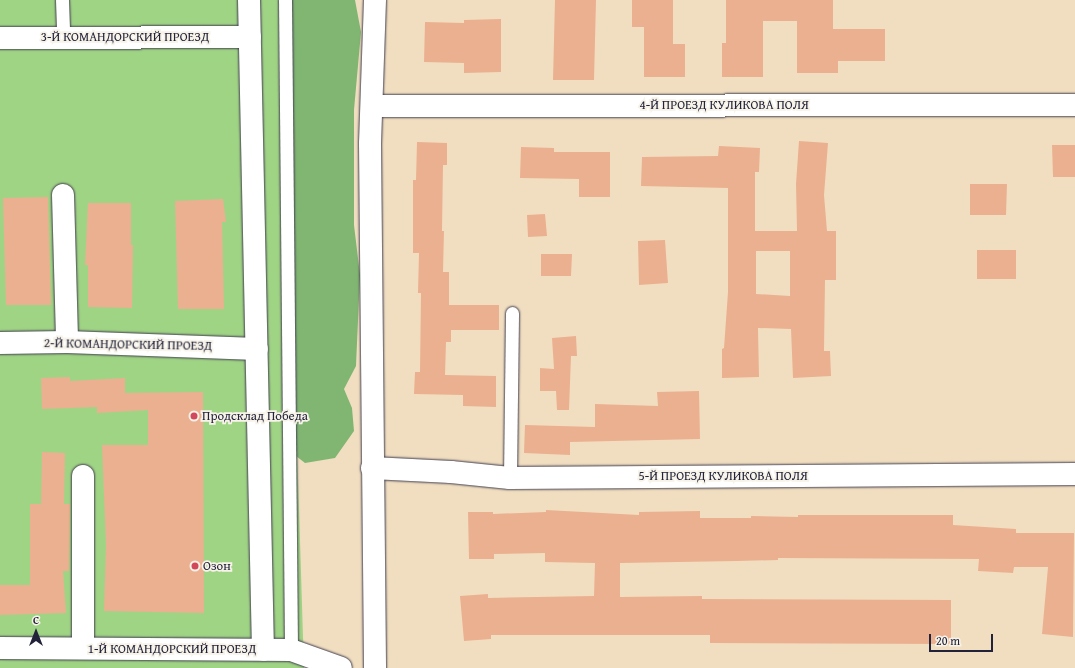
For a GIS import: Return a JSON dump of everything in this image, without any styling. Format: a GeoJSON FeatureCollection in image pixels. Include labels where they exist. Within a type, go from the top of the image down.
{"type":"FeatureCollection","features":[{"type":"Feature","properties":{"kind":"street"},"geometry":{"type":"LineString","coordinates":[[249,0],[264,650]]}},
{"type":"Feature","properties":{"kind":"street"},"geometry":{"type":"LineString","coordinates":[[374,0],[370,144],[375,668]]}},
{"type":"Feature","properties":{"kind":"street","name":"3-Й КОМАНДОРСКИЙ ПРОЕЗД"},"geometry":{"type":"LineString","coordinates":[[0,38],[250,37]]}},
{"type":"Feature","properties":{"kind":"street","name":"4-Й ПРОЕЗД КУЛИКОВА ПОЛЯ"},"geometry":{"type":"LineString","coordinates":[[372,106],[1075,105]]}},
{"type":"Feature","properties":{"kind":"street"},"geometry":{"type":"LineString","coordinates":[[63,195],[67,342]]}},
{"type":"Feature","properties":{"kind":"street","name":"2-Й КОМАНДОРСКИЙ ПРОЕЗД"},"geometry":{"type":"LineString","coordinates":[[0,343],[67,342],[257,348]]}},
{"type":"Feature","properties":{"kind":"street","name":"5-Й ПРОЕЗД КУЛИКОВА ПОЛЯ"},"geometry":{"type":"LineString","coordinates":[[372,468],[451,472],[510,478],[1075,474]]}},
{"type":"Feature","properties":{"kind":"street"},"geometry":{"type":"LineString","coordinates":[[83,476],[83,648]]}},
{"type":"Feature","properties":{"kind":"street","name":"1-Й КОМАНДОРСКИЙ ПРОЕЗД"},"geometry":{"type":"LineString","coordinates":[[0,648],[291,650],[341,668]]}},
{"type":"Feature","properties":{"kind":"lane"},"geometry":{"type":"LineString","coordinates":[[62,0],[63,37]]}},
{"type":"Feature","properties":{"kind":"lane"},"geometry":{"type":"LineString","coordinates":[[285,0],[291,650]]}},
{"type":"Feature","properties":{"kind":"lane"},"geometry":{"type":"LineString","coordinates":[[510,478],[512,313]]}},
{"type":"Feature","properties":{"kind":"green space"},"geometry":{"type":"Polygon","coordinates":[[[0,0],[283,0],[304,668],[0,668],[0,0]]]}},
{"type":"Feature","properties":{"kind":"green space"},"geometry":{"type":"Polygon","coordinates":[[[282,0],[355,0],[361,32],[354,110],[354,225],[360,275],[356,366],[344,389],[352,408],[354,431],[335,458],[305,463],[291,452],[282,0]]]}},
{"type":"Feature","properties":{"kind":"building"},"geometry":{"type":"Polygon","coordinates":[[[555,0],[596,0],[594,80],[553,80],[555,0]]]}},
{"type":"Feature","properties":{"kind":"building"},"geometry":{"type":"Polygon","coordinates":[[[632,0],[673,0],[673,44],[685,44],[685,77],[644,77],[644,27],[632,27],[632,0]]]}},
{"type":"Feature","properties":{"kind":"building"},"geometry":{"type":"Polygon","coordinates":[[[726,0],[833,0],[833,29],[885,29],[885,61],[838,61],[838,73],[797,73],[797,21],[763,21],[763,77],[722,77],[722,43],[726,43],[726,0]]]}},
{"type":"Feature","properties":{"kind":"building"},"geometry":{"type":"Polygon","coordinates":[[[501,19],[501,72],[464,73],[464,63],[424,62],[425,22],[464,23],[464,20],[501,19]]]}},
{"type":"Feature","properties":{"kind":"building"},"geometry":{"type":"Polygon","coordinates":[[[799,141],[828,143],[824,195],[827,231],[836,231],[836,280],[825,280],[824,351],[830,351],[831,376],[793,378],[791,329],[758,328],[759,377],[722,378],[722,349],[724,348],[728,292],[728,188],[641,186],[642,157],[718,156],[719,146],[760,148],[759,172],[755,172],[755,231],[797,231],[796,184],[799,141]],[[756,251],[756,294],[790,296],[790,251],[756,251]]]}},
{"type":"Feature","properties":{"kind":"building"},"geometry":{"type":"Polygon","coordinates":[[[417,142],[447,143],[447,165],[443,165],[442,231],[444,231],[443,272],[449,272],[449,305],[499,305],[499,330],[451,330],[451,342],[446,342],[445,375],[496,376],[496,407],[463,406],[463,395],[414,394],[415,372],[420,372],[421,293],[418,293],[419,253],[413,253],[413,180],[416,180],[417,142]]]}},
{"type":"Feature","properties":{"kind":"building"},"geometry":{"type":"Polygon","coordinates":[[[1052,145],[1075,145],[1075,177],[1053,177],[1052,145]]]}},
{"type":"Feature","properties":{"kind":"building"},"geometry":{"type":"Polygon","coordinates":[[[521,147],[554,148],[554,152],[610,152],[610,197],[579,197],[579,179],[520,178],[521,147]]]}},
{"type":"Feature","properties":{"kind":"building"},"geometry":{"type":"Polygon","coordinates":[[[970,184],[1007,184],[1006,215],[970,215],[970,184]]]}},
{"type":"Feature","properties":{"kind":"building"},"geometry":{"type":"Polygon","coordinates":[[[48,197],[51,305],[6,305],[3,198],[48,197]]]}},
{"type":"Feature","properties":{"kind":"building"},"geometry":{"type":"Polygon","coordinates":[[[223,199],[226,222],[222,222],[224,309],[178,309],[175,201],[223,199]]]}},
{"type":"Feature","properties":{"kind":"building"},"geometry":{"type":"Polygon","coordinates":[[[88,203],[131,203],[131,245],[133,245],[132,308],[88,307],[88,265],[85,265],[88,203]]]}},
{"type":"Feature","properties":{"kind":"building"},"geometry":{"type":"Polygon","coordinates":[[[545,214],[547,236],[528,237],[527,215],[545,214]]]}},
{"type":"Feature","properties":{"kind":"building"},"geometry":{"type":"Polygon","coordinates":[[[665,240],[668,283],[639,285],[638,241],[665,240]]]}},
{"type":"Feature","properties":{"kind":"building"},"geometry":{"type":"Polygon","coordinates":[[[977,250],[1016,250],[1016,279],[977,279],[977,250]]]}},
{"type":"Feature","properties":{"kind":"building"},"geometry":{"type":"Polygon","coordinates":[[[541,254],[572,254],[571,276],[541,276],[541,254]]]}},
{"type":"Feature","properties":{"kind":"building"},"geometry":{"type":"Polygon","coordinates":[[[576,336],[577,356],[571,356],[569,410],[557,410],[556,391],[540,391],[540,368],[554,369],[552,338],[576,336]]]}},
{"type":"Feature","properties":{"kind":"building"},"geometry":{"type":"Polygon","coordinates":[[[70,377],[70,381],[125,378],[125,393],[203,392],[204,613],[104,611],[106,545],[102,445],[148,445],[148,410],[97,413],[97,407],[42,409],[41,378],[70,377]]]}},
{"type":"Feature","properties":{"kind":"building"},"geometry":{"type":"Polygon","coordinates":[[[699,391],[700,439],[570,442],[570,455],[524,453],[525,425],[595,427],[595,404],[658,406],[657,392],[699,391]]]}},
{"type":"Feature","properties":{"kind":"building"},"geometry":{"type":"Polygon","coordinates":[[[42,452],[65,453],[64,504],[70,504],[69,571],[63,571],[66,613],[0,615],[0,585],[30,585],[30,504],[41,504],[42,452]]]}},
{"type":"Feature","properties":{"kind":"building"},"geometry":{"type":"Polygon","coordinates":[[[546,510],[639,515],[639,512],[700,511],[700,518],[751,518],[751,516],[798,517],[798,515],[953,515],[953,525],[1016,529],[1016,533],[1074,533],[1073,637],[1042,634],[1048,567],[1014,567],[1013,573],[978,571],[979,559],[778,558],[778,560],[620,563],[620,597],[702,596],[702,599],[951,600],[951,644],[710,643],[710,635],[491,635],[491,639],[464,641],[460,596],[488,594],[488,598],[594,596],[595,563],[545,562],[545,553],[494,554],[494,559],[469,559],[468,512],[493,512],[493,514],[546,512],[546,510]]]}},
{"type":"Feature","properties":{"kind":"place","name":"Продсклад Победа"},"geometry":{"type":"Point","coordinates":[194,416]}},
{"type":"Feature","properties":{"kind":"place","name":"Озон"},"geometry":{"type":"Point","coordinates":[195,566]}}]}
